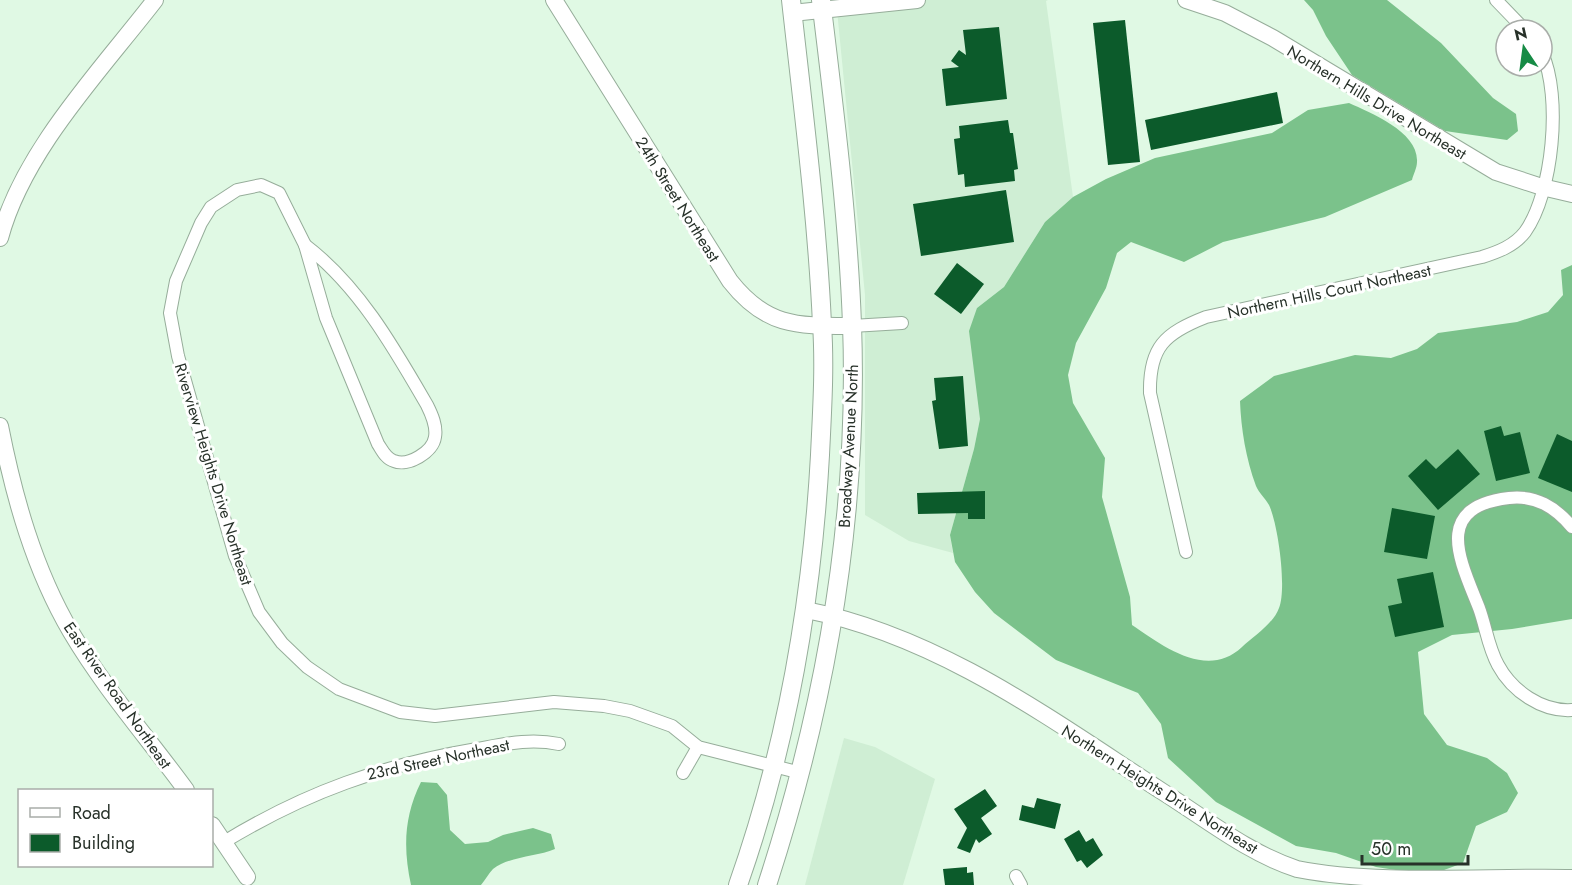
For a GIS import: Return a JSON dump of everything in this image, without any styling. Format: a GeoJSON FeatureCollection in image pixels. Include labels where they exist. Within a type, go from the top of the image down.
{"type":"FeatureCollection","features":[{"type":"Feature","properties":{"kind":"main road","name":"Broadway Avenue North"},"geometry":{"type":"LineString","coordinates":[[767,885],[801,773],[835,615],[851,443],[852,326],[845,225],[822,5]]}},
{"type":"Feature","properties":{"kind":"main road","name":"Broadway Avenue North"},"geometry":{"type":"LineString","coordinates":[[738,885],[792,697],[806,610],[818,494],[823,405],[823,326],[814,207],[792,7]]}},
{"type":"Feature","properties":{"kind":"street"},"geometry":{"type":"LineString","coordinates":[[0,238],[18,191],[47,142],[155,0]]}},
{"type":"Feature","properties":{"kind":"street","name":"24th Street Northeast"},"geometry":{"type":"LineString","coordinates":[[554,0],[738,292],[750,305],[780,321],[823,326],[852,326]]}},
{"type":"Feature","properties":{"kind":"street"},"geometry":{"type":"LineString","coordinates":[[792,7],[917,0]]}},
{"type":"Feature","properties":{"kind":"street","name":"Northern Hills Drive Northeast"},"geometry":{"type":"LineString","coordinates":[[1186,0],[1226,13],[1273,38],[1480,164],[1542,188],[1572,194]]}},
{"type":"Feature","properties":{"kind":"street"},"geometry":{"type":"LineString","coordinates":[[1496,0],[1513,18]]}},
{"type":"Feature","properties":{"kind":"street","name":"Northern Hills Court Northeast"},"geometry":{"type":"LineString","coordinates":[[1186,552],[1150,393],[1150,369],[1156,351],[1184,326],[1206,317],[1499,251],[1513,243],[1524,232],[1533,216],[1542,188],[1553,128],[1554,93],[1551,78]]}},
{"type":"Feature","properties":{"kind":"street","name":"Riverview Heights Drive Northeast"},"geometry":{"type":"LineString","coordinates":[[305,245],[334,269],[352,290],[427,405],[433,416],[436,435],[434,442],[419,457],[399,463],[392,461],[378,444],[326,318],[305,245],[279,193],[261,185],[237,190],[211,207],[201,223],[176,280],[170,313],[178,356],[235,556],[250,595],[269,627],[295,656],[321,678],[356,697],[399,712],[435,716],[554,702],[604,706],[630,711],[672,726],[698,747],[801,773]]}},
{"type":"Feature","properties":{"kind":"street"},"geometry":{"type":"LineString","coordinates":[[852,326],[902,323]]}},
{"type":"Feature","properties":{"kind":"street","name":"East River Road Northeast"},"geometry":{"type":"LineString","coordinates":[[0,426],[24,523],[57,605],[82,649],[185,789]]}},
{"type":"Feature","properties":{"kind":"street"},"geometry":{"type":"LineString","coordinates":[[1572,528],[1551,507],[1534,499],[1520,497],[1478,505],[1468,514],[1460,528],[1459,561],[1498,665],[1509,682],[1545,706],[1572,710]]}},
{"type":"Feature","properties":{"kind":"street","name":"Northern Heights Drive Northeast"},"geometry":{"type":"LineString","coordinates":[[806,610],[835,615],[902,638],[967,670],[1034,709],[1255,851],[1297,869],[1340,882],[1572,878]]}},
{"type":"Feature","properties":{"kind":"street","name":"23rd Street Northeast"},"geometry":{"type":"LineString","coordinates":[[224,842],[300,800],[373,772],[458,752],[526,741],[559,744]]}},
{"type":"Feature","properties":{"kind":"street"},"geometry":{"type":"LineString","coordinates":[[683,773],[698,747]]}},
{"type":"Feature","properties":{"kind":"street"},"geometry":{"type":"LineString","coordinates":[[213,826],[247,877]]}},
{"type":"Feature","properties":{"kind":"shaded area"},"geometry":{"type":"Polygon","coordinates":[[[836,0],[1048,0],[1046,1],[1073,197],[1045,222],[1004,287],[977,308],[980,419],[950,535],[953,553],[909,541],[865,515],[865,295],[836,0]]]}},
{"type":"Feature","properties":{"kind":"shaded area"},"geometry":{"type":"Polygon","coordinates":[[[844,738],[875,747],[935,779],[903,885],[805,885],[844,738]]]}},
{"type":"Feature","properties":{"kind":"green space"},"geometry":{"type":"Polygon","coordinates":[[[1304,0],[1387,0],[1441,43],[1493,98],[1516,114],[1518,131],[1507,140],[1445,131],[1352,75],[1326,36],[1313,10],[1304,0]]]}},
{"type":"Feature","properties":{"kind":"green space"},"geometry":{"type":"Polygon","coordinates":[[[1349,103],[1392,125],[1410,142],[1416,151],[1417,162],[1412,180],[1325,217],[1223,242],[1184,262],[1131,242],[1117,253],[1106,288],[1076,343],[1068,375],[1073,403],[1105,458],[1102,497],[1130,597],[1132,625],[1171,650],[1200,660],[1214,660],[1228,656],[1263,629],[1276,614],[1281,599],[1282,572],[1275,526],[1269,505],[1256,486],[1249,465],[1240,401],[1274,376],[1355,355],[1391,358],[1417,349],[1438,333],[1517,322],[1548,312],[1563,295],[1561,270],[1572,265],[1572,619],[1512,629],[1452,635],[1418,652],[1424,714],[1447,745],[1487,758],[1507,773],[1518,793],[1507,812],[1476,826],[1463,863],[1436,873],[1376,867],[1336,853],[1296,846],[1216,802],[1168,758],[1161,724],[1138,693],[1056,660],[994,613],[975,592],[955,562],[950,535],[980,419],[969,331],[977,308],[1004,287],[1045,222],[1073,197],[1106,179],[1155,158],[1272,133],[1308,110],[1349,103]]]}},
{"type":"Feature","properties":{"kind":"green space"},"geometry":{"type":"Polygon","coordinates":[[[421,782],[437,783],[447,795],[450,830],[465,844],[488,842],[503,835],[533,828],[551,834],[555,849],[500,865],[493,869],[481,885],[411,885],[406,845],[408,820],[421,782]]]}},
{"type":"Feature","properties":{"kind":"building"},"geometry":{"type":"Polygon","coordinates":[[[1125,20],[1140,162],[1108,165],[1093,23],[1125,20]]]}},
{"type":"Feature","properties":{"kind":"building"},"geometry":{"type":"Polygon","coordinates":[[[999,27],[1007,99],[946,106],[942,69],[959,67],[951,61],[959,50],[966,55],[963,30],[999,27]]]}},
{"type":"Feature","properties":{"kind":"building"},"geometry":{"type":"Polygon","coordinates":[[[1277,92],[1283,123],[1151,150],[1145,120],[1277,92]]]}},
{"type":"Feature","properties":{"kind":"building"},"geometry":{"type":"Polygon","coordinates":[[[1008,120],[1010,133],[1013,133],[1018,169],[1014,170],[1015,181],[965,187],[964,174],[958,175],[954,139],[960,138],[959,126],[1008,120]]]}},
{"type":"Feature","properties":{"kind":"building"},"geometry":{"type":"Polygon","coordinates":[[[1006,190],[1014,242],[921,256],[913,204],[1006,190]]]}},
{"type":"Feature","properties":{"kind":"building"},"geometry":{"type":"Polygon","coordinates":[[[957,263],[984,284],[961,314],[934,294],[957,263]]]}},
{"type":"Feature","properties":{"kind":"building"},"geometry":{"type":"Polygon","coordinates":[[[963,376],[968,446],[939,449],[932,401],[936,400],[934,378],[963,376]]]}},
{"type":"Feature","properties":{"kind":"building"},"geometry":{"type":"Polygon","coordinates":[[[1501,426],[1504,436],[1520,432],[1530,473],[1496,481],[1484,431],[1501,426]]]}},
{"type":"Feature","properties":{"kind":"building"},"geometry":{"type":"Polygon","coordinates":[[[1557,434],[1572,441],[1572,492],[1538,478],[1557,434]]]}},
{"type":"Feature","properties":{"kind":"building"},"geometry":{"type":"Polygon","coordinates":[[[1458,449],[1480,474],[1438,510],[1408,476],[1426,459],[1436,469],[1458,449]]]}},
{"type":"Feature","properties":{"kind":"building"},"geometry":{"type":"Polygon","coordinates":[[[985,491],[985,519],[968,519],[968,513],[918,514],[917,493],[985,491]]]}},
{"type":"Feature","properties":{"kind":"building"},"geometry":{"type":"Polygon","coordinates":[[[1392,508],[1435,516],[1427,559],[1384,552],[1392,508]]]}},
{"type":"Feature","properties":{"kind":"building"},"geometry":{"type":"Polygon","coordinates":[[[1433,572],[1444,627],[1395,637],[1388,606],[1402,603],[1397,579],[1433,572]]]}},
{"type":"Feature","properties":{"kind":"building"},"geometry":{"type":"Polygon","coordinates":[[[985,789],[997,806],[981,818],[992,834],[979,843],[976,839],[970,853],[957,848],[967,828],[954,809],[985,789]]]}},
{"type":"Feature","properties":{"kind":"building"},"geometry":{"type":"Polygon","coordinates":[[[1037,798],[1061,804],[1055,829],[1019,820],[1022,805],[1034,808],[1037,798]]]}},
{"type":"Feature","properties":{"kind":"building"},"geometry":{"type":"Polygon","coordinates":[[[1079,830],[1086,842],[1093,838],[1103,855],[1087,868],[1081,860],[1077,862],[1064,839],[1079,830]]]}},
{"type":"Feature","properties":{"kind":"building"},"geometry":{"type":"Polygon","coordinates":[[[967,867],[967,873],[973,872],[974,885],[945,885],[943,869],[967,867]]]}}]}
